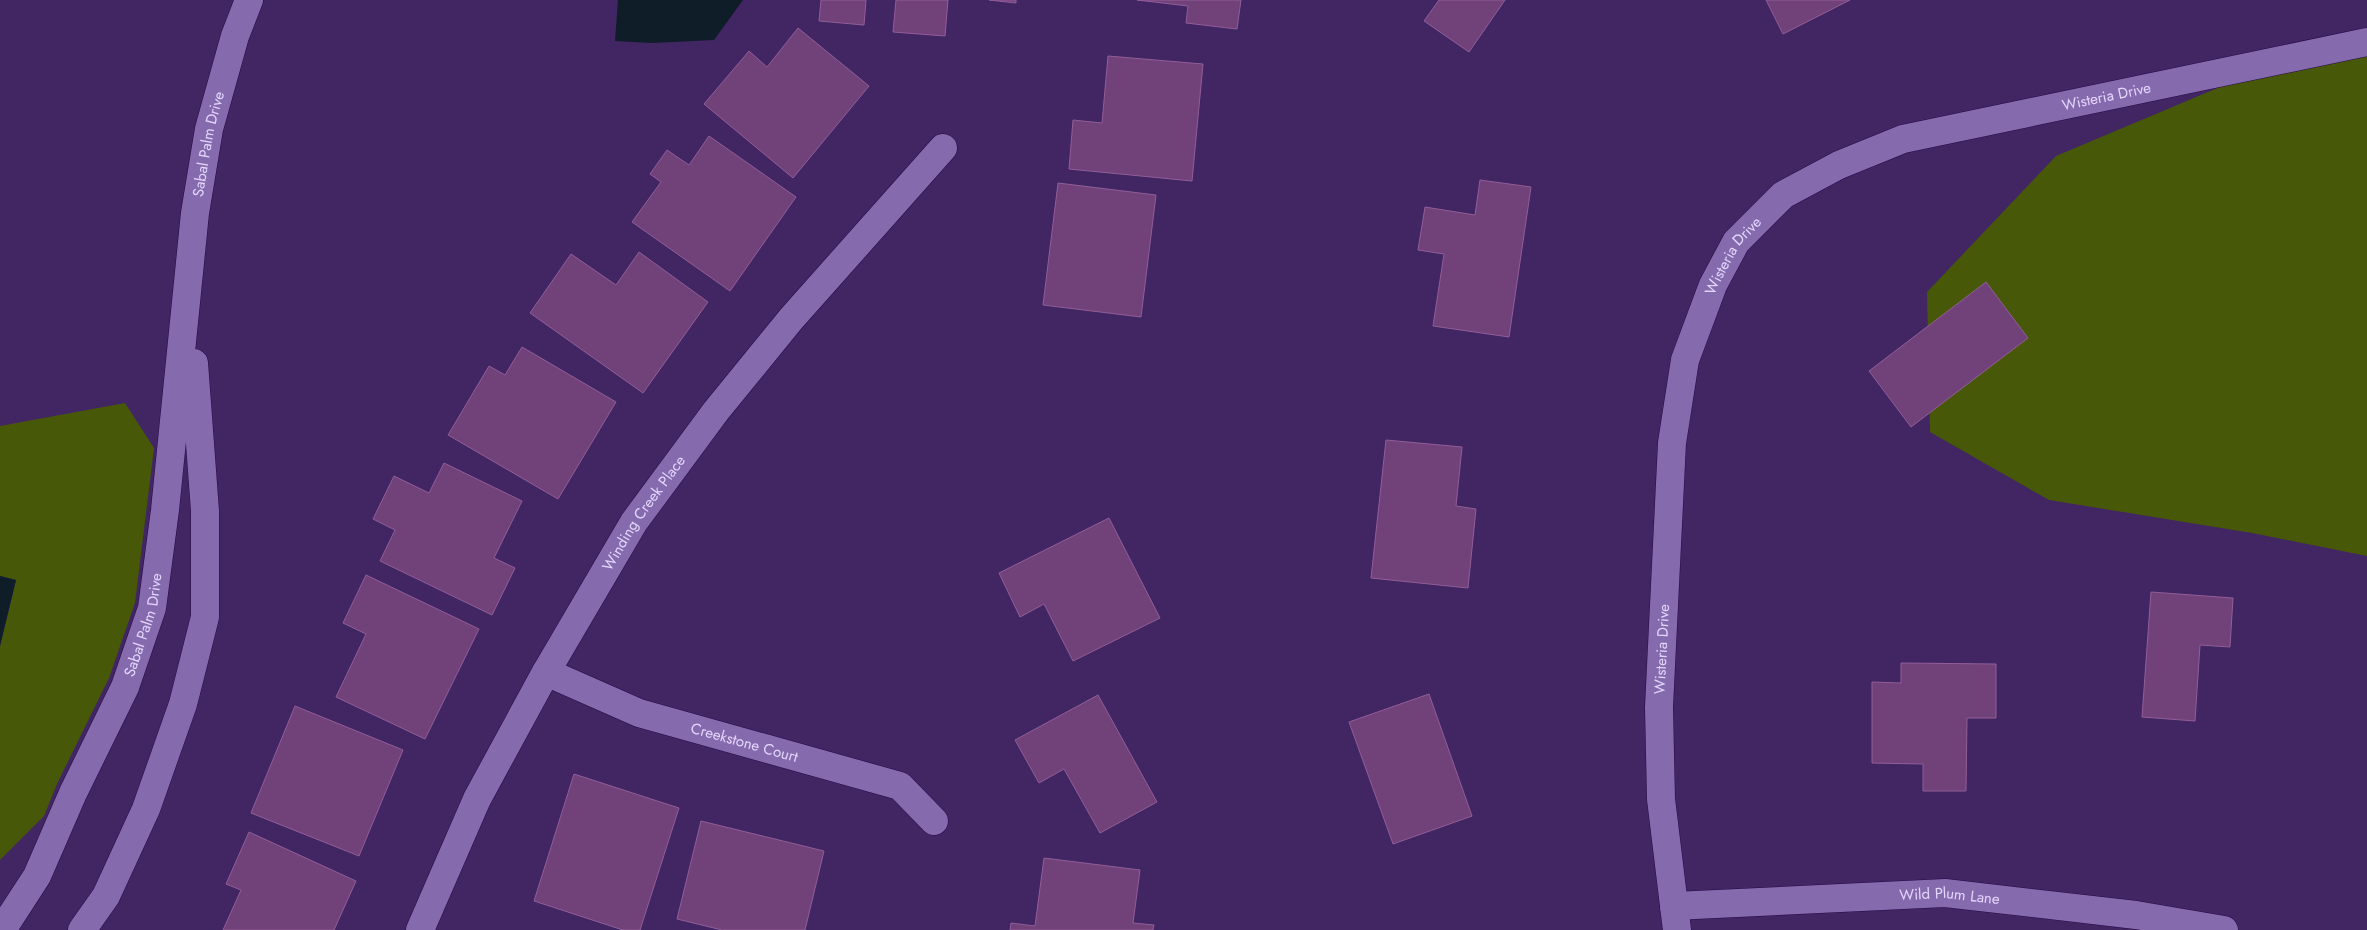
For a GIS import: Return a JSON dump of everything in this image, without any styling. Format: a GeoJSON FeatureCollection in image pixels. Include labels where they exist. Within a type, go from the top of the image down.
{"type":"FeatureCollection","features":[{"type":"Feature","properties":{"kind":"street","name":"Sabal Palm Drive"},"geometry":{"type":"LineString","coordinates":[[2,930],[38,876],[73,793],[125,687],[152,608],[165,510],[195,213],[209,129],[235,36],[249,0]]}},
{"type":"Feature","properties":{"kind":"street","name":"Wisteria Drive"},"geometry":{"type":"LineString","coordinates":[[1676,918],[1661,799],[1659,707],[1672,443],[1685,360],[1713,285],[1736,242],[1783,195],[1839,165],[1903,139],[2367,42]]}},
{"type":"Feature","properties":{"kind":"street","name":"Winding Creek Place"},"geometry":{"type":"LineString","coordinates":[[420,930],[478,800],[546,672],[634,522],[716,411],[791,319],[943,148]]}},
{"type":"Feature","properties":{"kind":"street","name":"Sabal Palm Drive"},"geometry":{"type":"LineString","coordinates":[[82,930],[106,896],[146,809],[183,704],[205,617],[205,511],[188,292]]}},
{"type":"Feature","properties":{"kind":"street","name":"Creekstone Court"},"geometry":{"type":"LineString","coordinates":[[546,672],[639,713],[900,786],[934,821]]}},
{"type":"Feature","properties":{"kind":"street","name":"Wild Plum Lane"},"geometry":{"type":"LineString","coordinates":[[1676,918],[1945,893],[2136,915],[2224,930]]}},
{"type":"Feature","properties":{"kind":"green space"},"geometry":{"type":"Polygon","coordinates":[[[2367,37],[2367,556],[2252,533],[2049,500],[1930,432],[1927,292],[2056,156],[2246,76],[2367,37]]]}},
{"type":"Feature","properties":{"kind":"green space"},"geometry":{"type":"Polygon","coordinates":[[[125,403],[154,448],[135,603],[109,678],[57,784],[44,816],[0,860],[0,646],[16,580],[0,576],[0,426],[125,403]]]}},
{"type":"Feature","properties":{"kind":"water"},"geometry":{"type":"Polygon","coordinates":[[[618,0],[743,0],[714,40],[652,43],[615,41],[618,0]]]}},
{"type":"Feature","properties":{"kind":"water"},"geometry":{"type":"Polygon","coordinates":[[[0,576],[16,580],[0,646],[0,576]]]}},
{"type":"Feature","properties":{"kind":"building"},"geometry":{"type":"Polygon","coordinates":[[[821,0],[866,0],[864,25],[819,21],[821,0]]]}},
{"type":"Feature","properties":{"kind":"building"},"geometry":{"type":"Polygon","coordinates":[[[896,0],[948,0],[945,36],[893,32],[896,0]]]}},
{"type":"Feature","properties":{"kind":"building"},"geometry":{"type":"Polygon","coordinates":[[[989,0],[1016,0],[1016,3],[989,0]]]}},
{"type":"Feature","properties":{"kind":"building"},"geometry":{"type":"Polygon","coordinates":[[[1137,0],[1241,0],[1237,29],[1186,23],[1188,6],[1137,0]]]}},
{"type":"Feature","properties":{"kind":"building"},"geometry":{"type":"Polygon","coordinates":[[[1439,0],[1505,0],[1469,52],[1424,21],[1439,0]]]}},
{"type":"Feature","properties":{"kind":"building"},"geometry":{"type":"Polygon","coordinates":[[[1766,0],[1850,0],[1783,34],[1766,0]]]}},
{"type":"Feature","properties":{"kind":"building"},"geometry":{"type":"Polygon","coordinates":[[[798,28],[869,86],[793,178],[704,104],[749,51],[767,67],[798,28]]]}},
{"type":"Feature","properties":{"kind":"building"},"geometry":{"type":"Polygon","coordinates":[[[1108,56],[1203,64],[1192,181],[1069,169],[1073,120],[1102,123],[1108,56]]]}},
{"type":"Feature","properties":{"kind":"building"},"geometry":{"type":"Polygon","coordinates":[[[709,136],[796,197],[730,291],[632,222],[661,182],[650,174],[667,150],[689,165],[709,136]]]}},
{"type":"Feature","properties":{"kind":"building"},"geometry":{"type":"Polygon","coordinates":[[[1480,180],[1531,187],[1509,337],[1433,326],[1444,254],[1418,250],[1425,207],[1475,215],[1480,180]]]}},
{"type":"Feature","properties":{"kind":"building"},"geometry":{"type":"Polygon","coordinates":[[[1058,183],[1156,195],[1141,317],[1043,305],[1058,183]]]}},
{"type":"Feature","properties":{"kind":"building"},"geometry":{"type":"Polygon","coordinates":[[[639,252],[708,302],[643,393],[530,313],[571,254],[616,285],[639,252]]]}},
{"type":"Feature","properties":{"kind":"building"},"geometry":{"type":"Polygon","coordinates":[[[1986,282],[2028,338],[1911,427],[1869,371],[1986,282]]]}},
{"type":"Feature","properties":{"kind":"building"},"geometry":{"type":"Polygon","coordinates":[[[522,347],[616,402],[558,499],[448,435],[489,366],[505,375],[522,347]]]}},
{"type":"Feature","properties":{"kind":"building"},"geometry":{"type":"Polygon","coordinates":[[[1386,440],[1462,447],[1456,506],[1476,509],[1468,588],[1371,578],[1386,440]]]}},
{"type":"Feature","properties":{"kind":"building"},"geometry":{"type":"Polygon","coordinates":[[[444,463],[522,501],[494,558],[515,568],[492,615],[380,561],[395,530],[373,519],[394,476],[429,493],[444,463]]]}},
{"type":"Feature","properties":{"kind":"building"},"geometry":{"type":"Polygon","coordinates":[[[1109,518],[1160,618],[1073,661],[1044,604],[1020,617],[999,573],[1109,518]]]}},
{"type":"Feature","properties":{"kind":"building"},"geometry":{"type":"Polygon","coordinates":[[[366,575],[479,629],[425,739],[336,697],[366,634],[343,623],[366,575]]]}},
{"type":"Feature","properties":{"kind":"building"},"geometry":{"type":"Polygon","coordinates":[[[2151,592],[2233,598],[2230,647],[2200,645],[2195,721],[2142,717],[2151,592]]]}},
{"type":"Feature","properties":{"kind":"building"},"geometry":{"type":"Polygon","coordinates":[[[1901,663],[1996,664],[1996,718],[1967,718],[1966,791],[1923,791],[1923,764],[1872,763],[1872,682],[1901,683],[1901,663]]]}},
{"type":"Feature","properties":{"kind":"building"},"geometry":{"type":"Polygon","coordinates":[[[1429,694],[1472,816],[1393,844],[1349,722],[1429,694]]]}},
{"type":"Feature","properties":{"kind":"building"},"geometry":{"type":"Polygon","coordinates":[[[1098,695],[1157,802],[1100,833],[1064,769],[1039,783],[1015,740],[1098,695]]]}},
{"type":"Feature","properties":{"kind":"building"},"geometry":{"type":"Polygon","coordinates":[[[295,706],[403,750],[359,856],[251,813],[295,706]]]}},
{"type":"Feature","properties":{"kind":"building"},"geometry":{"type":"Polygon","coordinates":[[[574,774],[679,808],[640,930],[623,930],[534,901],[574,774]]]}},
{"type":"Feature","properties":{"kind":"building"},"geometry":{"type":"Polygon","coordinates":[[[701,821],[824,851],[805,930],[722,930],[677,919],[701,821]]]}},
{"type":"Feature","properties":{"kind":"building"},"geometry":{"type":"Polygon","coordinates":[[[249,832],[356,881],[334,930],[223,930],[241,890],[226,884],[249,832]]]}},
{"type":"Feature","properties":{"kind":"building"},"geometry":{"type":"Polygon","coordinates":[[[1044,858],[1140,870],[1133,923],[1154,925],[1153,930],[1010,930],[1011,923],[1035,926],[1044,858]]]}}]}
